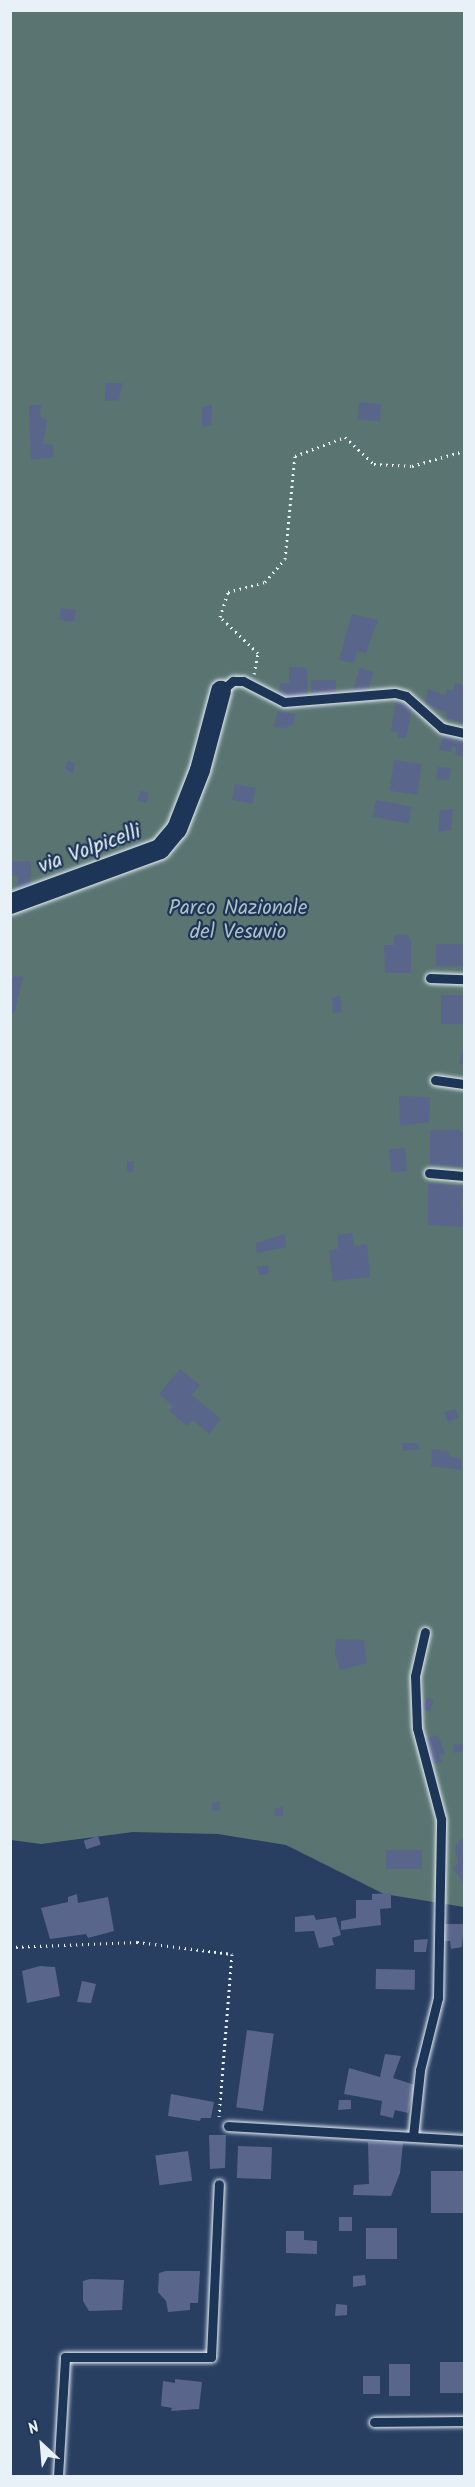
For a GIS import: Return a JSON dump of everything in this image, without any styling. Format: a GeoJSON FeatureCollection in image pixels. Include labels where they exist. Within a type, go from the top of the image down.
{"type":"FeatureCollection","features":[{"type":"Feature","properties":{"kind":"street","name":"via Volpicelli"},"geometry":{"type":"LineString","coordinates":[[10,904],[160,849],[177,829],[196,780],[221,691]]}},
{"type":"Feature","properties":{"kind":"lane"},"geometry":{"type":"LineString","coordinates":[[221,691],[233,681],[252,684],[284,702],[395,693],[406,696],[442,728],[465,733]]}},
{"type":"Feature","properties":{"kind":"lane"},"geometry":{"type":"LineString","coordinates":[[430,978],[465,979]]}},
{"type":"Feature","properties":{"kind":"lane"},"geometry":{"type":"LineString","coordinates":[[435,1080],[465,1084]]}},
{"type":"Feature","properties":{"kind":"lane"},"geometry":{"type":"LineString","coordinates":[[429,1173],[465,1176]]}},
{"type":"Feature","properties":{"kind":"lane"},"geometry":{"type":"LineString","coordinates":[[413,2136],[420,2070],[438,1998],[441,1819],[417,1728],[415,1676],[425,1632]]}},
{"type":"Feature","properties":{"kind":"lane"},"geometry":{"type":"LineString","coordinates":[[228,2126],[465,2140]]}},
{"type":"Feature","properties":{"kind":"lane"},"geometry":{"type":"LineString","coordinates":[[58,2476],[64,2357],[211,2357],[219,2184]]}},
{"type":"Feature","properties":{"kind":"lane"},"geometry":{"type":"LineString","coordinates":[[374,2422],[465,2421]]}},
{"type":"Feature","properties":{"kind":"path"},"geometry":{"type":"LineString","coordinates":[[252,684],[258,653],[220,617],[228,592],[265,582],[285,559],[295,456],[345,437],[374,464],[412,466],[465,451]]}},
{"type":"Feature","properties":{"kind":"path"},"geometry":{"type":"LineString","coordinates":[[10,1947],[137,1942],[232,1954],[218,2113],[228,2126]]}},
{"type":"Feature","properties":{"kind":"green space","name":"Parco Nazionale del Vesuvio"},"geometry":{"type":"Polygon","coordinates":[[[10,11],[464,11],[464,1907],[384,1894],[286,1845],[218,1834],[133,1832],[41,1844],[11,1840],[10,11]]]}},
{"type":"Feature","properties":{"kind":"building"},"geometry":{"type":"Polygon","coordinates":[[[106,383],[122,383],[119,400],[105,401],[106,383]]]}},
{"type":"Feature","properties":{"kind":"building"},"geometry":{"type":"Polygon","coordinates":[[[359,403],[381,404],[380,421],[358,420],[359,403]]]}},
{"type":"Feature","properties":{"kind":"building"},"geometry":{"type":"Polygon","coordinates":[[[29,405],[41,405],[40,417],[47,420],[43,444],[53,445],[54,457],[31,460],[29,405]]]}},
{"type":"Feature","properties":{"kind":"building"},"geometry":{"type":"Polygon","coordinates":[[[212,405],[211,425],[202,427],[202,407],[212,405]]]}},
{"type":"Feature","properties":{"kind":"building"},"geometry":{"type":"Polygon","coordinates":[[[61,608],[76,610],[74,622],[59,620],[61,608]]]}},
{"type":"Feature","properties":{"kind":"building"},"geometry":{"type":"Polygon","coordinates":[[[352,614],[378,620],[366,653],[357,651],[354,663],[339,660],[352,614]]]}},
{"type":"Feature","properties":{"kind":"building"},"geometry":{"type":"Polygon","coordinates":[[[289,667],[307,668],[308,697],[279,697],[280,684],[289,683],[289,667]]]}},
{"type":"Feature","properties":{"kind":"building"},"geometry":{"type":"Polygon","coordinates":[[[360,668],[373,672],[367,693],[354,689],[360,668]]]}},
{"type":"Feature","properties":{"kind":"building"},"geometry":{"type":"Polygon","coordinates":[[[311,680],[336,680],[336,693],[311,693],[311,680]]]}},
{"type":"Feature","properties":{"kind":"building"},"geometry":{"type":"Polygon","coordinates":[[[455,683],[464,685],[464,723],[446,718],[447,713],[425,704],[428,689],[445,696],[447,689],[453,691],[455,683]]]}},
{"type":"Feature","properties":{"kind":"building"},"geometry":{"type":"Polygon","coordinates":[[[396,701],[412,708],[406,738],[398,738],[398,732],[391,731],[396,701]]]}},
{"type":"Feature","properties":{"kind":"building"},"geometry":{"type":"Polygon","coordinates":[[[278,711],[296,714],[293,724],[285,728],[274,727],[278,711]]]}},
{"type":"Feature","properties":{"kind":"building"},"geometry":{"type":"Polygon","coordinates":[[[443,736],[464,742],[464,757],[455,754],[457,747],[452,746],[451,752],[439,750],[443,736]]]}},
{"type":"Feature","properties":{"kind":"building"},"geometry":{"type":"Polygon","coordinates":[[[394,760],[422,764],[417,795],[390,791],[394,760]]]}},
{"type":"Feature","properties":{"kind":"building"},"geometry":{"type":"Polygon","coordinates":[[[68,761],[75,763],[73,773],[65,769],[68,761]]]}},
{"type":"Feature","properties":{"kind":"building"},"geometry":{"type":"Polygon","coordinates":[[[438,767],[451,768],[449,780],[436,779],[438,767]]]}},
{"type":"Feature","properties":{"kind":"building"},"geometry":{"type":"Polygon","coordinates":[[[235,784],[256,788],[253,804],[232,800],[235,784]]]}},
{"type":"Feature","properties":{"kind":"building"},"geometry":{"type":"Polygon","coordinates":[[[140,791],[149,793],[147,803],[138,801],[140,791]]]}},
{"type":"Feature","properties":{"kind":"building"},"geometry":{"type":"Polygon","coordinates":[[[376,800],[411,807],[408,824],[373,817],[376,800]]]}},
{"type":"Feature","properties":{"kind":"building"},"geometry":{"type":"Polygon","coordinates":[[[453,809],[451,830],[438,832],[440,810],[453,809]]]}},
{"type":"Feature","properties":{"kind":"building"},"geometry":{"type":"Polygon","coordinates":[[[31,861],[30,893],[18,892],[18,876],[12,875],[12,862],[31,861]]]}},
{"type":"Feature","properties":{"kind":"building"},"geometry":{"type":"Polygon","coordinates":[[[407,934],[411,941],[411,973],[385,973],[384,945],[394,945],[394,936],[407,934]]]}},
{"type":"Feature","properties":{"kind":"building"},"geometry":{"type":"Polygon","coordinates":[[[436,944],[464,944],[464,966],[436,966],[436,944]]]}},
{"type":"Feature","properties":{"kind":"building"},"geometry":{"type":"Polygon","coordinates":[[[15,976],[23,977],[14,1014],[10,1013],[10,980],[15,976]]]}},
{"type":"Feature","properties":{"kind":"building"},"geometry":{"type":"Polygon","coordinates":[[[441,995],[464,995],[464,1024],[441,1024],[441,995]]]}},
{"type":"Feature","properties":{"kind":"building"},"geometry":{"type":"Polygon","coordinates":[[[340,996],[342,1012],[333,1013],[332,998],[340,996]]]}},
{"type":"Feature","properties":{"kind":"building"},"geometry":{"type":"Polygon","coordinates":[[[464,1045],[464,1064],[459,1064],[464,1045]]]}},
{"type":"Feature","properties":{"kind":"building"},"geometry":{"type":"Polygon","coordinates":[[[399,1096],[430,1097],[429,1122],[400,1126],[399,1096]]]}},
{"type":"Feature","properties":{"kind":"building"},"geometry":{"type":"Polygon","coordinates":[[[430,1130],[460,1130],[464,1134],[464,1167],[430,1165],[430,1130]]]}},
{"type":"Feature","properties":{"kind":"building"},"geometry":{"type":"Polygon","coordinates":[[[405,1148],[407,1171],[391,1172],[389,1149],[405,1148]]]}},
{"type":"Feature","properties":{"kind":"building"},"geometry":{"type":"Polygon","coordinates":[[[134,1161],[134,1172],[127,1171],[127,1162],[134,1161]]]}},
{"type":"Feature","properties":{"kind":"building"},"geometry":{"type":"Polygon","coordinates":[[[428,1183],[464,1186],[461,1209],[464,1209],[464,1227],[428,1225],[428,1183]]]}},
{"type":"Feature","properties":{"kind":"building"},"geometry":{"type":"Polygon","coordinates":[[[352,1233],[354,1246],[367,1244],[370,1277],[333,1281],[329,1251],[338,1249],[338,1235],[352,1233]]]}},
{"type":"Feature","properties":{"kind":"building"},"geometry":{"type":"Polygon","coordinates":[[[285,1234],[286,1247],[257,1253],[256,1243],[285,1234]]]}},
{"type":"Feature","properties":{"kind":"building"},"geometry":{"type":"Polygon","coordinates":[[[268,1265],[269,1274],[259,1275],[257,1267],[268,1265]]]}},
{"type":"Feature","properties":{"kind":"building"},"geometry":{"type":"Polygon","coordinates":[[[180,1369],[200,1385],[192,1395],[221,1419],[209,1434],[193,1420],[187,1426],[169,1411],[173,1406],[159,1394],[180,1369]]]}},
{"type":"Feature","properties":{"kind":"building"},"geometry":{"type":"Polygon","coordinates":[[[456,1409],[459,1417],[448,1422],[444,1412],[456,1409]]]}},
{"type":"Feature","properties":{"kind":"building"},"geometry":{"type":"Polygon","coordinates":[[[402,1443],[418,1443],[419,1449],[403,1451],[402,1443]]]}},
{"type":"Feature","properties":{"kind":"building"},"geometry":{"type":"Polygon","coordinates":[[[432,1449],[448,1451],[449,1456],[461,1459],[462,1470],[431,1466],[432,1449]]]}},
{"type":"Feature","properties":{"kind":"building"},"geometry":{"type":"Polygon","coordinates":[[[336,1639],[364,1640],[367,1663],[340,1670],[335,1654],[336,1639]]]}},
{"type":"Feature","properties":{"kind":"building"},"geometry":{"type":"Polygon","coordinates":[[[427,1698],[434,1700],[429,1711],[422,1709],[427,1698]]]}},
{"type":"Feature","properties":{"kind":"building"},"geometry":{"type":"Polygon","coordinates":[[[438,1735],[445,1754],[439,1755],[442,1762],[431,1764],[425,1739],[438,1735]]]}},
{"type":"Feature","properties":{"kind":"building"},"geometry":{"type":"Polygon","coordinates":[[[463,1744],[462,1751],[454,1753],[453,1745],[463,1744]]]}},
{"type":"Feature","properties":{"kind":"building"},"geometry":{"type":"Polygon","coordinates":[[[220,1801],[220,1810],[213,1811],[212,1803],[220,1801]]]}},
{"type":"Feature","properties":{"kind":"building"},"geometry":{"type":"Polygon","coordinates":[[[283,1807],[283,1816],[275,1816],[274,1809],[283,1807]]]}},
{"type":"Feature","properties":{"kind":"building"},"geometry":{"type":"Polygon","coordinates":[[[98,1836],[101,1845],[87,1849],[84,1841],[98,1836]]]}},
{"type":"Feature","properties":{"kind":"building"},"geometry":{"type":"Polygon","coordinates":[[[462,1838],[464,1840],[464,1884],[453,1868],[458,1863],[455,1847],[462,1838]]]}},
{"type":"Feature","properties":{"kind":"building"},"geometry":{"type":"Polygon","coordinates":[[[386,1850],[422,1850],[422,1869],[386,1869],[386,1850]]]}},
{"type":"Feature","properties":{"kind":"building"},"geometry":{"type":"Polygon","coordinates":[[[391,1893],[391,1908],[380,1909],[381,1925],[341,1930],[341,1921],[356,1918],[356,1900],[372,1900],[372,1894],[391,1893]]]}},
{"type":"Feature","properties":{"kind":"building"},"geometry":{"type":"Polygon","coordinates":[[[77,1894],[78,1903],[108,1897],[114,1931],[88,1938],[86,1934],[50,1939],[41,1908],[68,1902],[68,1897],[77,1894]]]}},
{"type":"Feature","properties":{"kind":"building"},"geometry":{"type":"Polygon","coordinates":[[[314,1915],[316,1920],[336,1917],[341,1935],[332,1938],[334,1945],[319,1948],[314,1931],[295,1932],[295,1917],[314,1915]]]}},
{"type":"Feature","properties":{"kind":"building"},"geometry":{"type":"Polygon","coordinates":[[[444,1924],[464,1924],[462,1947],[451,1949],[450,1941],[444,1941],[444,1924]]]}},
{"type":"Feature","properties":{"kind":"building"},"geometry":{"type":"Polygon","coordinates":[[[428,1939],[426,1952],[414,1952],[414,1940],[428,1939]]]}},
{"type":"Feature","properties":{"kind":"building"},"geometry":{"type":"Polygon","coordinates":[[[40,1966],[55,1967],[60,1996],[27,2003],[22,1971],[40,1966]]]}},
{"type":"Feature","properties":{"kind":"building"},"geometry":{"type":"Polygon","coordinates":[[[376,1969],[415,1970],[415,1990],[376,1989],[376,1969]]]}},
{"type":"Feature","properties":{"kind":"building"},"geometry":{"type":"Polygon","coordinates":[[[82,1981],[96,1984],[91,2003],[77,2002],[82,1981]]]}},
{"type":"Feature","properties":{"kind":"building"},"geometry":{"type":"Polygon","coordinates":[[[247,2030],[274,2034],[263,2111],[236,2107],[247,2030]]]}},
{"type":"Feature","properties":{"kind":"building"},"geometry":{"type":"Polygon","coordinates":[[[385,2054],[401,2056],[393,2078],[415,2085],[408,2113],[395,2110],[393,2118],[380,2115],[382,2101],[344,2094],[349,2068],[380,2077],[385,2054]]]}},
{"type":"Feature","properties":{"kind":"building"},"geometry":{"type":"Polygon","coordinates":[[[171,2094],[214,2102],[211,2118],[201,2118],[200,2121],[168,2116],[171,2094]]]}},
{"type":"Feature","properties":{"kind":"building"},"geometry":{"type":"Polygon","coordinates":[[[339,2100],[351,2100],[351,2109],[338,2110],[339,2100]]]}},
{"type":"Feature","properties":{"kind":"building"},"geometry":{"type":"Polygon","coordinates":[[[209,2135],[226,2135],[225,2168],[210,2169],[209,2135]]]}},
{"type":"Feature","properties":{"kind":"building"},"geometry":{"type":"Polygon","coordinates":[[[368,2142],[403,2143],[400,2173],[391,2196],[353,2195],[354,2185],[369,2184],[368,2142]]]}},
{"type":"Feature","properties":{"kind":"building"},"geometry":{"type":"Polygon","coordinates":[[[238,2146],[272,2147],[271,2179],[237,2178],[238,2146]]]}},
{"type":"Feature","properties":{"kind":"building"},"geometry":{"type":"Polygon","coordinates":[[[188,2151],[192,2181],[159,2185],[155,2156],[188,2151]]]}},
{"type":"Feature","properties":{"kind":"building"},"geometry":{"type":"Polygon","coordinates":[[[431,2171],[464,2171],[464,2213],[431,2213],[431,2171]]]}},
{"type":"Feature","properties":{"kind":"building"},"geometry":{"type":"Polygon","coordinates":[[[339,2217],[352,2217],[352,2231],[339,2231],[339,2217]]]}},
{"type":"Feature","properties":{"kind":"building"},"geometry":{"type":"Polygon","coordinates":[[[366,2228],[397,2228],[397,2259],[366,2259],[366,2228]]]}},
{"type":"Feature","properties":{"kind":"building"},"geometry":{"type":"Polygon","coordinates":[[[286,2231],[304,2231],[304,2240],[317,2241],[317,2254],[286,2253],[286,2231]]]}},
{"type":"Feature","properties":{"kind":"building"},"geometry":{"type":"Polygon","coordinates":[[[200,2271],[198,2303],[190,2303],[190,2310],[168,2312],[166,2301],[158,2292],[159,2273],[200,2271]]]}},
{"type":"Feature","properties":{"kind":"building"},"geometry":{"type":"Polygon","coordinates":[[[365,2275],[366,2285],[353,2287],[353,2276],[365,2275]]]}},
{"type":"Feature","properties":{"kind":"building"},"geometry":{"type":"Polygon","coordinates":[[[90,2279],[124,2280],[122,2310],[89,2311],[83,2301],[83,2281],[90,2279]]]}},
{"type":"Feature","properties":{"kind":"building"},"geometry":{"type":"Polygon","coordinates":[[[336,2304],[347,2305],[347,2315],[335,2316],[336,2304]]]}},
{"type":"Feature","properties":{"kind":"building"},"geometry":{"type":"Polygon","coordinates":[[[440,2362],[464,2362],[464,2393],[440,2393],[440,2362]]]}},
{"type":"Feature","properties":{"kind":"building"},"geometry":{"type":"Polygon","coordinates":[[[389,2364],[410,2364],[410,2396],[389,2396],[389,2364]]]}},
{"type":"Feature","properties":{"kind":"building"},"geometry":{"type":"Polygon","coordinates":[[[363,2376],[380,2376],[380,2394],[363,2394],[363,2376]]]}},
{"type":"Feature","properties":{"kind":"building"},"geometry":{"type":"Polygon","coordinates":[[[175,2379],[202,2382],[199,2409],[171,2411],[172,2408],[161,2406],[163,2381],[175,2383],[175,2379]]]}}]}
